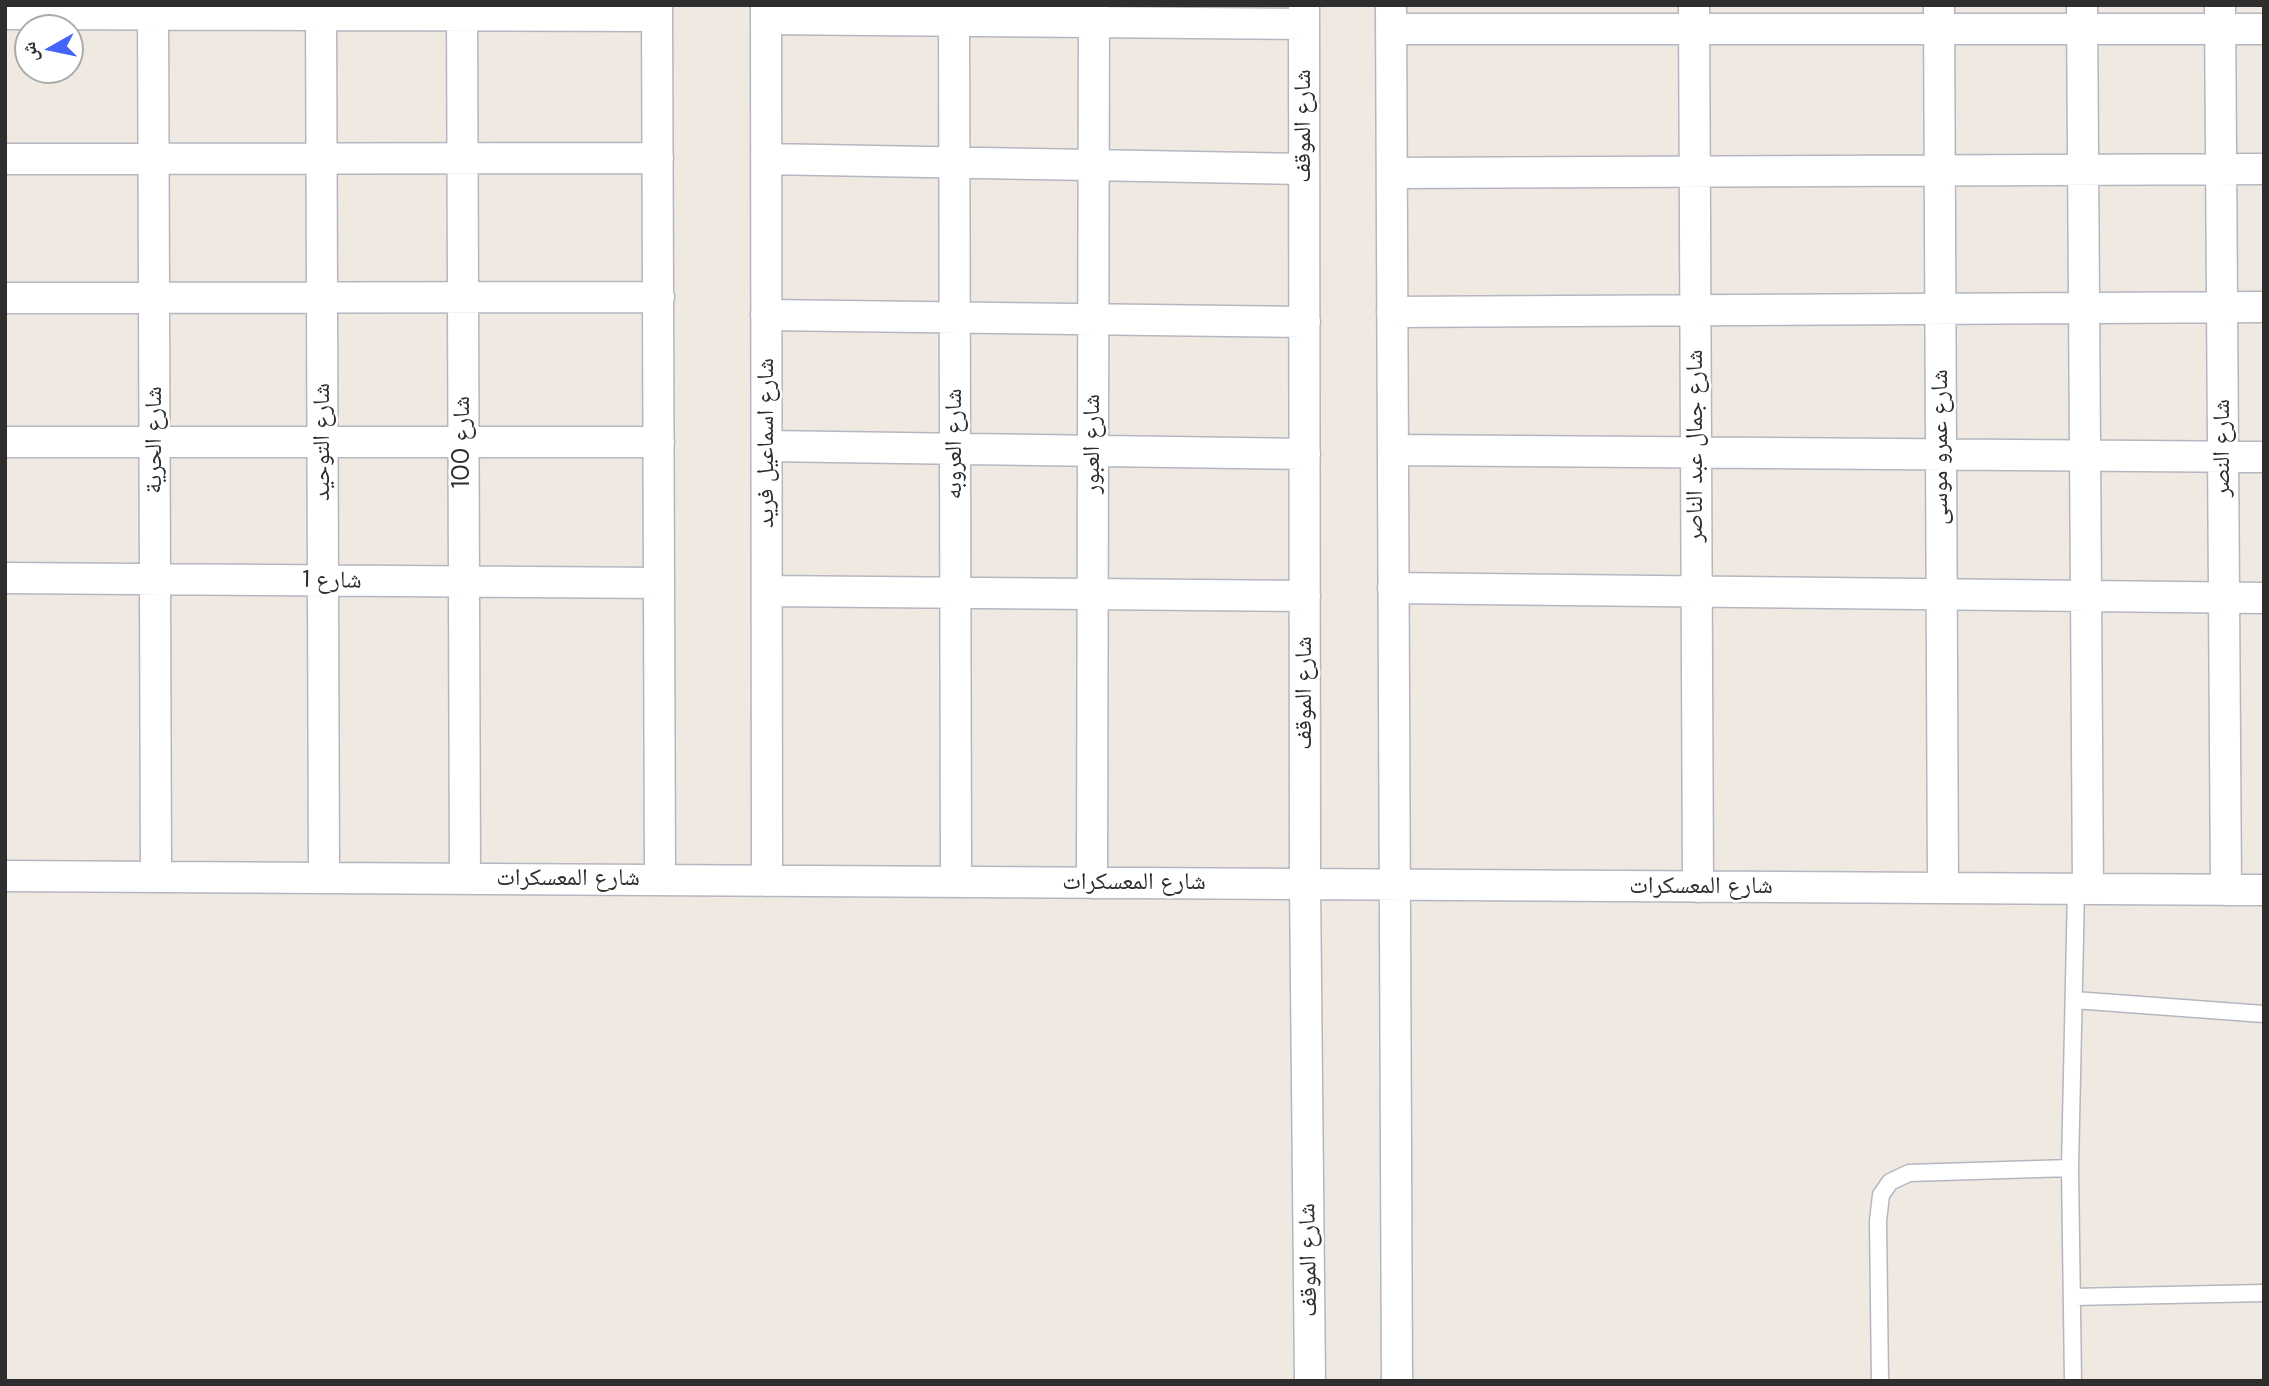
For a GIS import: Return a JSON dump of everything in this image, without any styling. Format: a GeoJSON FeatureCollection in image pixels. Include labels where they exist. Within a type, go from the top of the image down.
{"type":"FeatureCollection","features":[{"type":"Feature","properties":{"kind":"street"},"geometry":{"type":"LineString","coordinates":[[5,14],[153,9],[657,11],[660,880]]}},
{"type":"Feature","properties":{"kind":"street","name":"شارع الحرية"},"geometry":{"type":"LineString","coordinates":[[153,9],[156,875]]}},
{"type":"Feature","properties":{"kind":"street","name":"شارع التوحيد"},"geometry":{"type":"LineString","coordinates":[[321,10],[324,878]]}},
{"type":"Feature","properties":{"kind":"street","name":"شارع 100"},"geometry":{"type":"LineString","coordinates":[[462,11],[464,878]]}},
{"type":"Feature","properties":{"kind":"street"},"geometry":{"type":"LineString","coordinates":[[766,12],[1304,15]]}},
{"type":"Feature","properties":{"kind":"street","name":"شارع اسماعيل فريد"},"geometry":{"type":"LineString","coordinates":[[766,12],[767,881]]}},
{"type":"Feature","properties":{"kind":"street","name":"شارع العروبه"},"geometry":{"type":"LineString","coordinates":[[954,13],[956,882]]}},
{"type":"Feature","properties":{"kind":"street","name":"شارع العبور"},"geometry":{"type":"LineString","coordinates":[[1092,883],[1094,14]]}},
{"type":"Feature","properties":{"kind":"street","name":"شارع الموقف"},"geometry":{"type":"LineString","coordinates":[[1304,15],[1305,884],[1310,1381]]}},
{"type":"Feature","properties":{"kind":"street"},"geometry":{"type":"LineString","coordinates":[[1397,1381],[1391,17],[2220,17],[2264,29]]}},
{"type":"Feature","properties":{"kind":"street","name":"شارع جمال عبد الناصر"},"geometry":{"type":"LineString","coordinates":[[1694,17],[1698,887]]}},
{"type":"Feature","properties":{"kind":"street","name":"شارع عمرو موسى"},"geometry":{"type":"LineString","coordinates":[[1939,17],[1943,888]]}},
{"type":"Feature","properties":{"kind":"street"},"geometry":{"type":"LineString","coordinates":[[2082,17],[2086,596],[2082,889]]}},
{"type":"Feature","properties":{"kind":"street","name":"شارع النصر"},"geometry":{"type":"LineString","coordinates":[[2220,17],[2226,890]]}},
{"type":"Feature","properties":{"kind":"street"},"geometry":{"type":"LineString","coordinates":[[5,159],[658,158]]}},
{"type":"Feature","properties":{"kind":"street"},"geometry":{"type":"LineString","coordinates":[[766,159],[1304,169]]}},
{"type":"Feature","properties":{"kind":"street"},"geometry":{"type":"LineString","coordinates":[[1392,173],[2264,169]]}},
{"type":"Feature","properties":{"kind":"street"},"geometry":{"type":"LineString","coordinates":[[5,298],[659,297]]}},
{"type":"Feature","properties":{"kind":"street"},"geometry":{"type":"LineString","coordinates":[[1392,312],[2264,307]]}},
{"type":"Feature","properties":{"kind":"street"},"geometry":{"type":"LineString","coordinates":[[766,315],[1305,322]]}},
{"type":"Feature","properties":{"kind":"street"},"geometry":{"type":"LineString","coordinates":[[5,442],[659,442]]}},
{"type":"Feature","properties":{"kind":"street"},"geometry":{"type":"LineString","coordinates":[[767,446],[1305,454]]}},
{"type":"Feature","properties":{"kind":"street"},"geometry":{"type":"LineString","coordinates":[[1393,450],[2264,457]]}},
{"type":"Feature","properties":{"kind":"street","name":"شارع 1"},"geometry":{"type":"LineString","coordinates":[[5,578],[659,583]]}},
{"type":"Feature","properties":{"kind":"street"},"geometry":{"type":"LineString","coordinates":[[1393,588],[2264,598]]}},
{"type":"Feature","properties":{"kind":"street"},"geometry":{"type":"LineString","coordinates":[[767,591],[1305,596]]}},
{"type":"Feature","properties":{"kind":"street","name":"شارع المعسكرات"},"geometry":{"type":"LineString","coordinates":[[5,876],[2264,890]]}},
{"type":"Feature","properties":{"kind":"lane"},"geometry":{"type":"LineString","coordinates":[[2073,1381],[2070,1168],[2074,1000],[2082,889]]}},
{"type":"Feature","properties":{"kind":"lane"},"geometry":{"type":"LineString","coordinates":[[2074,1000],[2264,1014]]}},
{"type":"Feature","properties":{"kind":"lane"},"geometry":{"type":"LineString","coordinates":[[1880,1381],[1878,1221],[1881,1195],[1890,1182],[1909,1173],[2070,1168]]}},
{"type":"Feature","properties":{"kind":"lane"},"geometry":{"type":"LineString","coordinates":[[2072,1297],[2264,1293]]}}]}
